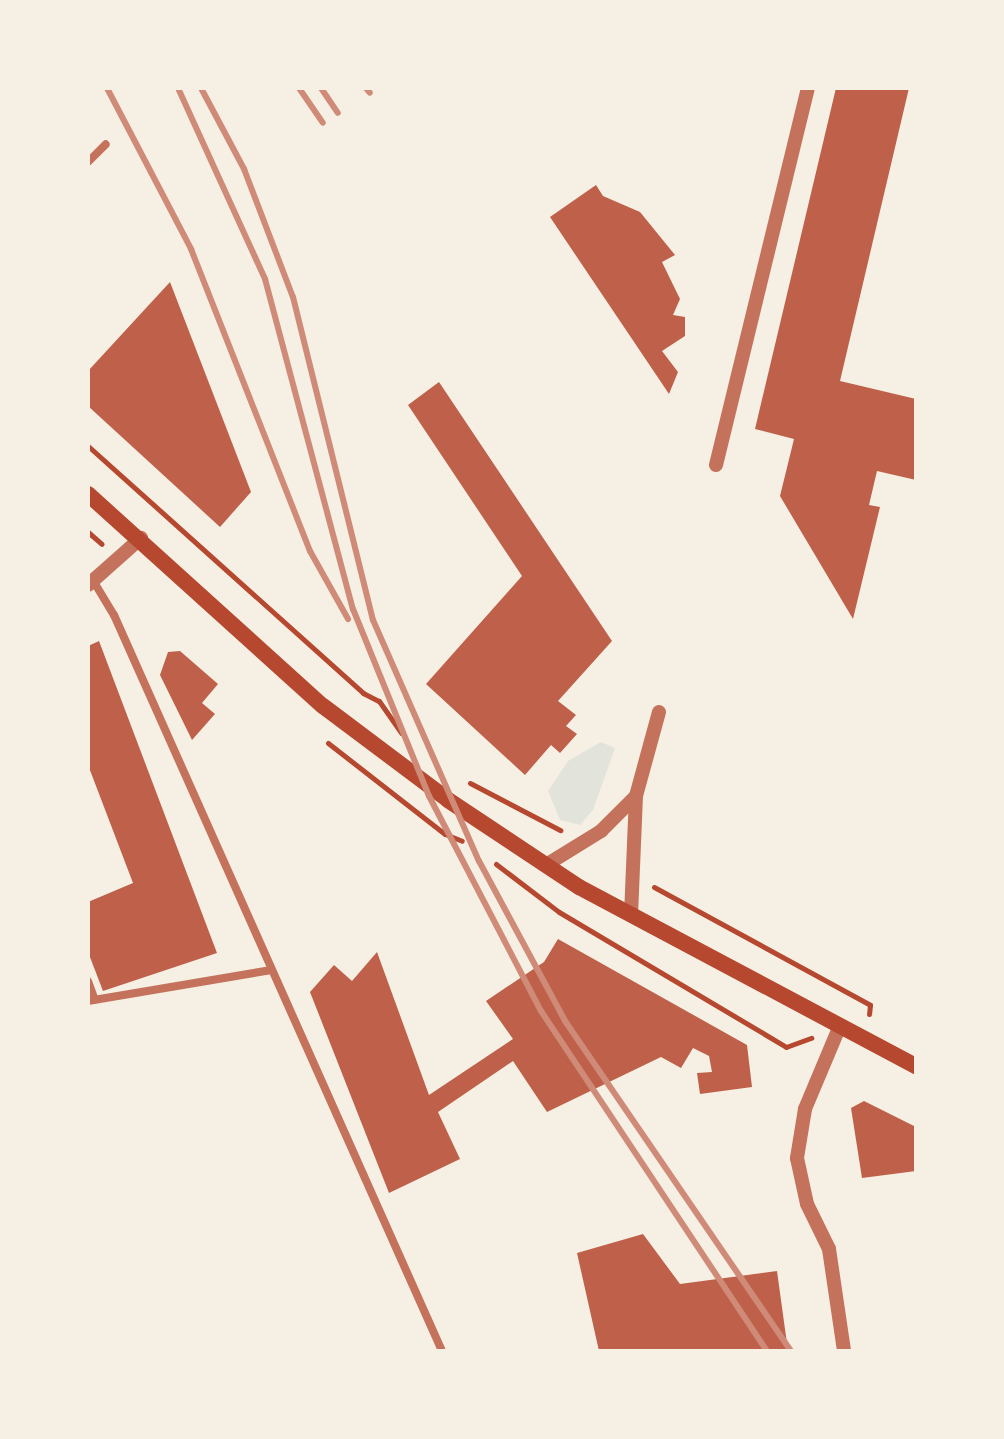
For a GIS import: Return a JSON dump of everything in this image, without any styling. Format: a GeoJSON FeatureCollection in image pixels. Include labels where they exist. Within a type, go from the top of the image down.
{"type":"FeatureCollection","features":[{"type":"Feature","properties":{"kind":"main road"},"geometry":{"type":"LineString","coordinates":[[88,494],[141,538],[339,719],[546,865],[839,1028],[916,1066]]}},
{"type":"Feature","properties":{"kind":"street"},"geometry":{"type":"LineString","coordinates":[[716,465],[808,88]]}},
{"type":"Feature","properties":{"kind":"street"},"geometry":{"type":"LineString","coordinates":[[88,162],[106,144]]}},
{"type":"Feature","properties":{"kind":"street"},"geometry":{"type":"LineString","coordinates":[[141,538],[91,584],[108,601],[442,1351]]}},
{"type":"Feature","properties":{"kind":"street"},"geometry":{"type":"LineString","coordinates":[[631,915],[636,796],[659,712]]}},
{"type":"Feature","properties":{"kind":"street"},"geometry":{"type":"LineString","coordinates":[[546,865],[601,831],[636,796]]}},
{"type":"Feature","properties":{"kind":"street"},"geometry":{"type":"LineString","coordinates":[[88,981],[92,1001],[271,970]]}},
{"type":"Feature","properties":{"kind":"street"},"geometry":{"type":"LineString","coordinates":[[839,1028],[805,1109],[797,1158],[807,1204],[829,1249],[844,1351]]}},
{"type":"Feature","properties":{"kind":"path"},"geometry":{"type":"LineString","coordinates":[[88,446],[363,693],[379,701],[406,738]]}},
{"type":"Feature","properties":{"kind":"path"},"geometry":{"type":"LineString","coordinates":[[459,775],[560,830]]}},
{"type":"Feature","properties":{"kind":"path"},"geometry":{"type":"LineString","coordinates":[[660,890],[870,1005],[869,1043]]}},
{"type":"Feature","properties":{"kind":"shaded area"},"geometry":{"type":"Polygon","coordinates":[[[601,742],[615,748],[593,810],[580,825],[560,820],[548,791],[568,761],[601,742]]]}},
{"type":"Feature","properties":{"kind":"building"},"geometry":{"type":"Polygon","coordinates":[[[836,88],[909,88],[840,381],[916,399],[916,480],[877,471],[869,505],[880,507],[853,619],[780,496],[794,439],[755,429],[836,88]]]}},
{"type":"Feature","properties":{"kind":"building"},"geometry":{"type":"Polygon","coordinates":[[[596,185],[603,196],[640,212],[675,255],[662,262],[680,299],[673,315],[685,317],[685,336],[662,351],[678,372],[669,394],[550,217],[596,185]]]}},
{"type":"Feature","properties":{"kind":"building"},"geometry":{"type":"Polygon","coordinates":[[[170,282],[251,492],[220,527],[88,406],[88,371],[170,282]]]}},
{"type":"Feature","properties":{"kind":"building"},"geometry":{"type":"Polygon","coordinates":[[[439,382],[612,641],[558,701],[576,715],[566,726],[577,734],[560,753],[551,745],[525,775],[426,684],[522,576],[408,405],[439,382]]]}},
{"type":"Feature","properties":{"kind":"building"},"geometry":{"type":"Polygon","coordinates":[[[99,641],[217,953],[103,991],[88,952],[88,902],[133,883],[88,765],[88,646],[99,641]]]}},
{"type":"Feature","properties":{"kind":"building"},"geometry":{"type":"Polygon","coordinates":[[[180,651],[218,684],[202,703],[215,714],[192,740],[160,675],[168,652],[180,651]]]}},
{"type":"Feature","properties":{"kind":"building"},"geometry":{"type":"Polygon","coordinates":[[[558,939],[747,1045],[752,1087],[700,1094],[697,1073],[712,1072],[709,1056],[693,1048],[681,1068],[661,1057],[547,1112],[513,1061],[438,1112],[460,1159],[389,1193],[310,992],[334,965],[352,981],[377,952],[429,1095],[513,1039],[486,1001],[544,962],[558,939]]]}},
{"type":"Feature","properties":{"kind":"building"},"geometry":{"type":"Polygon","coordinates":[[[864,1101],[916,1127],[916,1171],[862,1178],[851,1108],[864,1101]]]}},
{"type":"Feature","properties":{"kind":"building"},"geometry":{"type":"Polygon","coordinates":[[[643,1234],[680,1284],[777,1271],[788,1351],[599,1351],[577,1253],[643,1234]]]}},
{"type":"Feature","properties":{"kind":"railway"},"geometry":{"type":"LineString","coordinates":[[107,88],[191,249],[310,551],[348,619]]}},
{"type":"Feature","properties":{"kind":"railway"},"geometry":{"type":"LineString","coordinates":[[178,88],[265,279],[353,609],[429,796],[541,1011],[767,1351]]}},
{"type":"Feature","properties":{"kind":"railway"},"geometry":{"type":"LineString","coordinates":[[201,88],[244,169],[293,297],[373,620],[479,861],[565,1021],[791,1351]]}},
{"type":"Feature","properties":{"kind":"railway"},"geometry":{"type":"LineString","coordinates":[[299,88],[323,123]]}},
{"type":"Feature","properties":{"kind":"railway"},"geometry":{"type":"LineString","coordinates":[[321,88],[338,113]]}},
{"type":"Feature","properties":{"kind":"railway"},"geometry":{"type":"LineString","coordinates":[[366,88],[370,93]]}}]}
